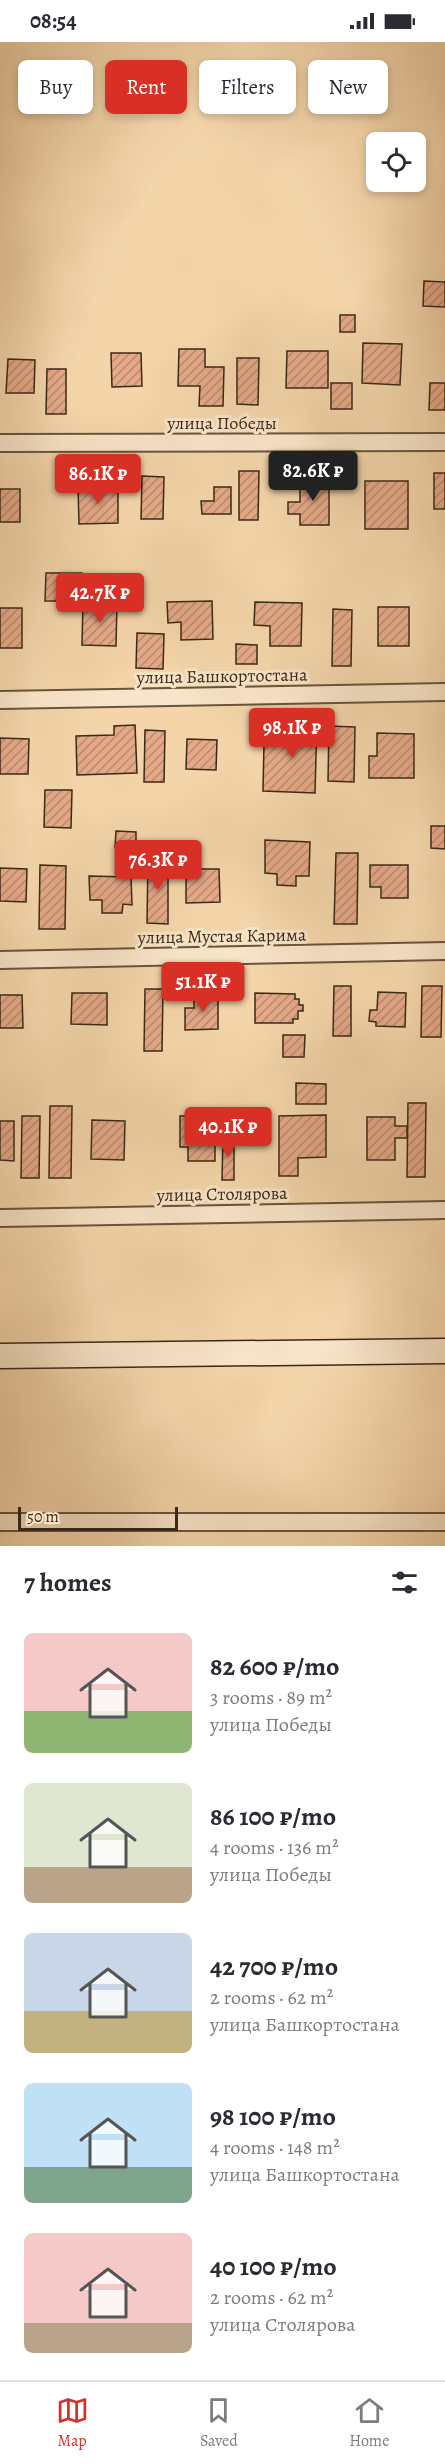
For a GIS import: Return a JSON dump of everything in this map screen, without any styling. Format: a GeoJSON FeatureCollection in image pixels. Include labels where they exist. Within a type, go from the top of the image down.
{"type":"FeatureCollection","features":[{"type":"Feature","properties":{"kind":"main road"},"geometry":{"type":"LineString","coordinates":[[0,1356],[445,1351]]}},
{"type":"Feature","properties":{"kind":"street","name":"улица Победы"},"geometry":{"type":"LineString","coordinates":[[0,443],[445,442]]}},
{"type":"Feature","properties":{"kind":"street","name":"улица Башкортостана"},"geometry":{"type":"LineString","coordinates":[[0,700],[445,692]]}},
{"type":"Feature","properties":{"kind":"street","name":"улица Мустая Карима"},"geometry":{"type":"LineString","coordinates":[[0,960],[445,951]]}},
{"type":"Feature","properties":{"kind":"street","name":"улица Столярова"},"geometry":{"type":"LineString","coordinates":[[0,1218],[445,1210]]}},
{"type":"Feature","properties":{"kind":"street"},"geometry":{"type":"LineString","coordinates":[[0,1522],[445,1522]]}},
{"type":"Feature","properties":{"kind":"building"},"geometry":{"type":"Polygon","coordinates":[[[424,281],[445,282],[445,307],[423,306],[424,281]]]}},
{"type":"Feature","properties":{"kind":"building"},"geometry":{"type":"Polygon","coordinates":[[[340,315],[355,315],[355,332],[340,332],[340,315]]]}},
{"type":"Feature","properties":{"kind":"building"},"geometry":{"type":"Polygon","coordinates":[[[363,343],[402,344],[400,385],[362,383],[363,343]]]}},
{"type":"Feature","properties":{"kind":"building"},"geometry":{"type":"Polygon","coordinates":[[[179,349],[205,349],[205,367],[224,367],[223,406],[199,406],[200,386],[178,386],[179,349]]]}},
{"type":"Feature","properties":{"kind":"building"},"geometry":{"type":"Polygon","coordinates":[[[287,351],[328,351],[328,388],[286,388],[287,351]]]}},
{"type":"Feature","properties":{"kind":"building"},"geometry":{"type":"Polygon","coordinates":[[[111,353],[141,353],[142,386],[112,387],[111,353]]]}},
{"type":"Feature","properties":{"kind":"building"},"geometry":{"type":"Polygon","coordinates":[[[237,358],[259,358],[258,405],[237,404],[237,358]]]}},
{"type":"Feature","properties":{"kind":"building"},"geometry":{"type":"Polygon","coordinates":[[[8,359],[35,360],[34,393],[6,393],[8,359]]]}},
{"type":"Feature","properties":{"kind":"building"},"geometry":{"type":"Polygon","coordinates":[[[47,369],[66,369],[66,414],[46,414],[47,369]]]}},
{"type":"Feature","properties":{"kind":"building"},"geometry":{"type":"Polygon","coordinates":[[[331,383],[352,383],[352,409],[331,409],[331,383]]]}},
{"type":"Feature","properties":{"kind":"building"},"geometry":{"type":"Polygon","coordinates":[[[430,383],[445,383],[445,410],[429,410],[430,383]]]}},
{"type":"Feature","properties":{"kind":"building"},"geometry":{"type":"Polygon","coordinates":[[[239,471],[259,471],[258,520],[239,520],[239,471]]]}},
{"type":"Feature","properties":{"kind":"building"},"geometry":{"type":"Polygon","coordinates":[[[434,473],[445,473],[445,509],[434,509],[434,473]]]}},
{"type":"Feature","properties":{"kind":"building"},"geometry":{"type":"Polygon","coordinates":[[[142,476],[164,477],[163,519],[141,519],[142,476]]]}},
{"type":"Feature","properties":{"kind":"building"},"geometry":{"type":"Polygon","coordinates":[[[300,478],[329,478],[329,525],[300,525],[300,514],[288,514],[288,502],[300,502],[300,478]]]}},
{"type":"Feature","properties":{"kind":"building"},"geometry":{"type":"Polygon","coordinates":[[[365,481],[408,481],[408,529],[365,529],[365,481]]]}},
{"type":"Feature","properties":{"kind":"building"},"geometry":{"type":"Polygon","coordinates":[[[78,487],[118,487],[118,523],[79,524],[78,487]]]}},
{"type":"Feature","properties":{"kind":"building"},"geometry":{"type":"Polygon","coordinates":[[[214,487],[231,487],[231,514],[202,514],[201,501],[214,501],[214,487]]]}},
{"type":"Feature","properties":{"kind":"building"},"geometry":{"type":"Polygon","coordinates":[[[0,489],[20,489],[20,522],[0,522],[0,489]]]}},
{"type":"Feature","properties":{"kind":"building"},"geometry":{"type":"Polygon","coordinates":[[[46,573],[82,573],[82,601],[45,601],[46,573]]]}},
{"type":"Feature","properties":{"kind":"building"},"geometry":{"type":"Polygon","coordinates":[[[212,601],[213,639],[181,640],[181,622],[168,623],[167,602],[212,601]]]}},
{"type":"Feature","properties":{"kind":"building"},"geometry":{"type":"Polygon","coordinates":[[[83,602],[117,603],[116,646],[82,645],[83,602]]]}},
{"type":"Feature","properties":{"kind":"building"},"geometry":{"type":"Polygon","coordinates":[[[255,602],[302,603],[301,646],[270,646],[270,626],[254,625],[255,602]]]}},
{"type":"Feature","properties":{"kind":"building"},"geometry":{"type":"Polygon","coordinates":[[[378,607],[409,607],[409,646],[378,646],[378,607]]]}},
{"type":"Feature","properties":{"kind":"building"},"geometry":{"type":"Polygon","coordinates":[[[0,608],[22,608],[22,648],[0,648],[0,608]]]}},
{"type":"Feature","properties":{"kind":"building"},"geometry":{"type":"Polygon","coordinates":[[[333,609],[352,610],[351,666],[332,666],[333,609]]]}},
{"type":"Feature","properties":{"kind":"building"},"geometry":{"type":"Polygon","coordinates":[[[137,633],[164,634],[163,669],[136,668],[137,633]]]}},
{"type":"Feature","properties":{"kind":"building"},"geometry":{"type":"Polygon","coordinates":[[[236,644],[257,645],[257,664],[236,664],[236,644]]]}},
{"type":"Feature","properties":{"kind":"building"},"geometry":{"type":"Polygon","coordinates":[[[281,720],[317,720],[315,793],[263,791],[264,743],[281,743],[281,720]]]}},
{"type":"Feature","properties":{"kind":"building"},"geometry":{"type":"Polygon","coordinates":[[[135,725],[137,773],[77,775],[76,736],[114,735],[114,726],[135,725]]]}},
{"type":"Feature","properties":{"kind":"building"},"geometry":{"type":"Polygon","coordinates":[[[329,726],[355,727],[354,782],[328,781],[329,726]]]}},
{"type":"Feature","properties":{"kind":"building"},"geometry":{"type":"Polygon","coordinates":[[[145,730],[165,731],[164,782],[144,782],[145,730]]]}},
{"type":"Feature","properties":{"kind":"building"},"geometry":{"type":"Polygon","coordinates":[[[377,733],[414,734],[414,778],[369,778],[369,756],[377,756],[377,733]]]}},
{"type":"Feature","properties":{"kind":"building"},"geometry":{"type":"Polygon","coordinates":[[[0,738],[29,739],[28,774],[0,774],[0,738]]]}},
{"type":"Feature","properties":{"kind":"building"},"geometry":{"type":"Polygon","coordinates":[[[187,739],[217,740],[216,770],[186,769],[187,739]]]}},
{"type":"Feature","properties":{"kind":"building"},"geometry":{"type":"Polygon","coordinates":[[[45,790],[72,790],[71,828],[44,827],[45,790]]]}},
{"type":"Feature","properties":{"kind":"building"},"geometry":{"type":"Polygon","coordinates":[[[431,826],[445,826],[445,849],[431,848],[431,826]]]}},
{"type":"Feature","properties":{"kind":"building"},"geometry":{"type":"Polygon","coordinates":[[[116,831],[136,832],[136,847],[115,847],[116,831]]]}},
{"type":"Feature","properties":{"kind":"building"},"geometry":{"type":"Polygon","coordinates":[[[265,840],[310,842],[309,876],[296,876],[296,886],[277,885],[277,874],[265,873],[265,840]]]}},
{"type":"Feature","properties":{"kind":"building"},"geometry":{"type":"Polygon","coordinates":[[[336,853],[358,853],[357,924],[334,924],[336,853]]]}},
{"type":"Feature","properties":{"kind":"building"},"geometry":{"type":"Polygon","coordinates":[[[148,857],[168,857],[168,924],[147,923],[148,857]]]}},
{"type":"Feature","properties":{"kind":"building"},"geometry":{"type":"Polygon","coordinates":[[[40,865],[66,866],[65,929],[39,929],[40,865]]]}},
{"type":"Feature","properties":{"kind":"building"},"geometry":{"type":"Polygon","coordinates":[[[370,865],[408,865],[408,898],[381,898],[381,887],[370,887],[370,865]]]}},
{"type":"Feature","properties":{"kind":"building"},"geometry":{"type":"Polygon","coordinates":[[[0,868],[27,869],[26,902],[0,901],[0,868]]]}},
{"type":"Feature","properties":{"kind":"building"},"geometry":{"type":"Polygon","coordinates":[[[186,869],[219,869],[220,902],[186,903],[186,869]]]}},
{"type":"Feature","properties":{"kind":"building"},"geometry":{"type":"Polygon","coordinates":[[[89,876],[131,877],[132,905],[123,904],[122,913],[102,913],[102,900],[90,900],[89,876]]]}},
{"type":"Feature","properties":{"kind":"building"},"geometry":{"type":"Polygon","coordinates":[[[334,986],[351,986],[351,1036],[333,1036],[334,986]]]}},
{"type":"Feature","properties":{"kind":"building"},"geometry":{"type":"Polygon","coordinates":[[[422,986],[442,986],[441,1037],[421,1037],[422,986]]]}},
{"type":"Feature","properties":{"kind":"building"},"geometry":{"type":"Polygon","coordinates":[[[145,989],[163,989],[162,1051],[144,1051],[145,989]]]}},
{"type":"Feature","properties":{"kind":"building"},"geometry":{"type":"Polygon","coordinates":[[[378,992],[406,993],[405,1027],[376,1026],[376,1022],[369,1021],[370,1010],[377,1010],[378,992]]]}},
{"type":"Feature","properties":{"kind":"building"},"geometry":{"type":"Polygon","coordinates":[[[72,993],[107,993],[107,1025],[71,1024],[72,993]]]}},
{"type":"Feature","properties":{"kind":"building"},"geometry":{"type":"Polygon","coordinates":[[[194,993],[218,993],[218,1029],[185,1030],[185,1008],[194,1008],[194,993]]]}},
{"type":"Feature","properties":{"kind":"building"},"geometry":{"type":"Polygon","coordinates":[[[255,993],[295,994],[295,999],[299,999],[299,1005],[303,1005],[303,1011],[298,1011],[298,1019],[293,1019],[293,1023],[255,1023],[255,993]]]}},
{"type":"Feature","properties":{"kind":"building"},"geometry":{"type":"Polygon","coordinates":[[[0,995],[22,995],[23,1028],[0,1028],[0,995]]]}},
{"type":"Feature","properties":{"kind":"building"},"geometry":{"type":"Polygon","coordinates":[[[283,1035],[305,1035],[304,1057],[283,1057],[283,1035]]]}},
{"type":"Feature","properties":{"kind":"building"},"geometry":{"type":"Polygon","coordinates":[[[296,1083],[326,1084],[326,1104],[296,1104],[296,1083]]]}},
{"type":"Feature","properties":{"kind":"building"},"geometry":{"type":"Polygon","coordinates":[[[408,1103],[426,1103],[425,1177],[407,1177],[408,1103]]]}},
{"type":"Feature","properties":{"kind":"building"},"geometry":{"type":"Polygon","coordinates":[[[50,1106],[72,1106],[71,1178],[49,1178],[50,1106]]]}},
{"type":"Feature","properties":{"kind":"building"},"geometry":{"type":"Polygon","coordinates":[[[326,1115],[326,1157],[298,1158],[298,1176],[279,1176],[279,1116],[326,1115]]]}},
{"type":"Feature","properties":{"kind":"building"},"geometry":{"type":"Polygon","coordinates":[[[22,1116],[40,1116],[39,1178],[21,1178],[22,1116]]]}},
{"type":"Feature","properties":{"kind":"building"},"geometry":{"type":"Polygon","coordinates":[[[180,1116],[215,1116],[215,1161],[188,1161],[188,1147],[180,1147],[180,1116]]]}},
{"type":"Feature","properties":{"kind":"building"},"geometry":{"type":"Polygon","coordinates":[[[367,1117],[395,1117],[395,1126],[407,1126],[407,1138],[395,1138],[395,1160],[367,1160],[367,1117]]]}},
{"type":"Feature","properties":{"kind":"building"},"geometry":{"type":"Polygon","coordinates":[[[92,1120],[125,1121],[124,1160],[91,1159],[92,1120]]]}},
{"type":"Feature","properties":{"kind":"building"},"geometry":{"type":"Polygon","coordinates":[[[0,1121],[14,1121],[14,1161],[0,1160],[0,1121]]]}},
{"type":"Feature","properties":{"kind":"building"},"geometry":{"type":"Polygon","coordinates":[[[223,1135],[234,1135],[234,1180],[222,1180],[223,1135]]]}}]}
